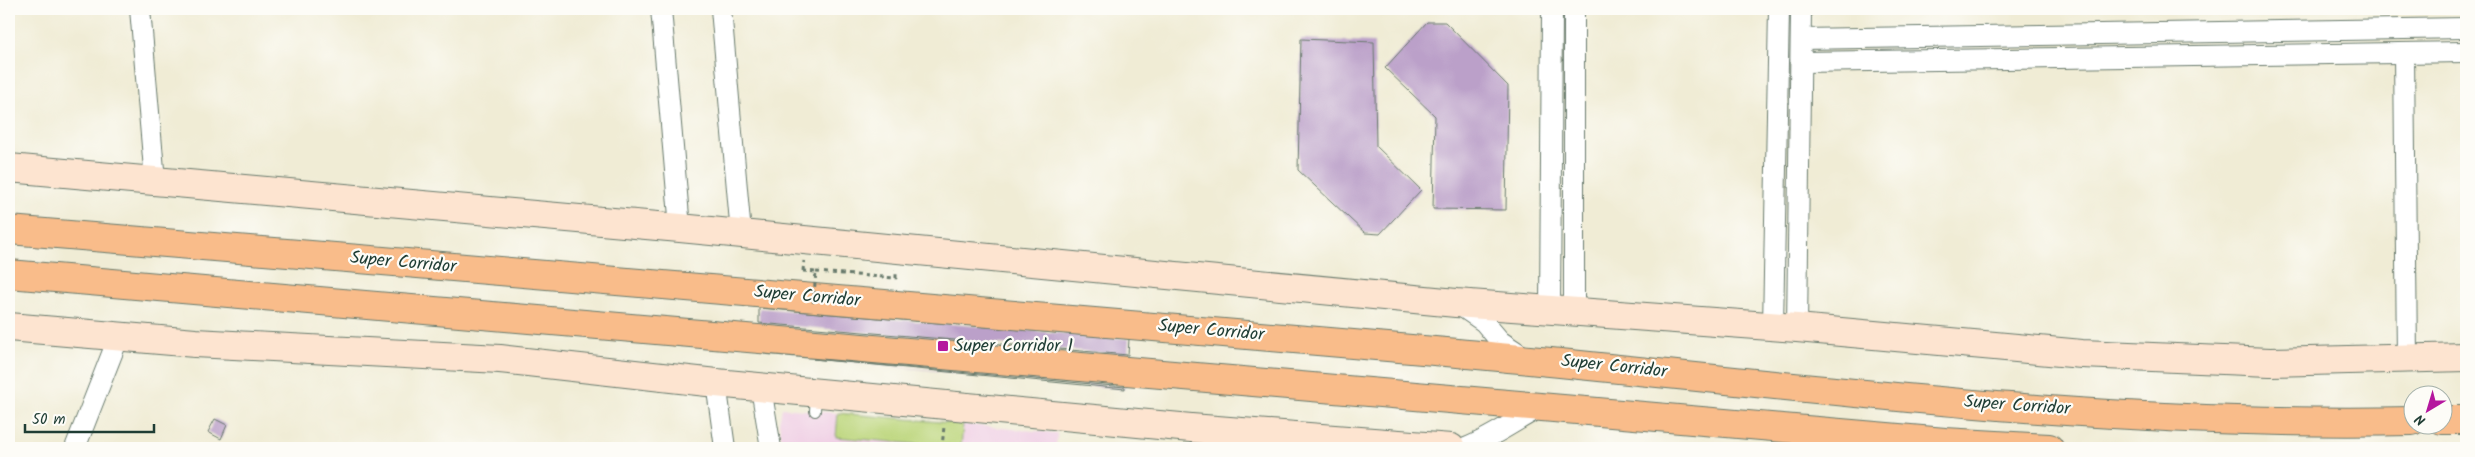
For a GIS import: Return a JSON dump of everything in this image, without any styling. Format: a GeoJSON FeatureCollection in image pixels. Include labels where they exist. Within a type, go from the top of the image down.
{"type":"FeatureCollection","features":[{"type":"Feature","properties":{"kind":"main road","name":"Super Corridor"},"geometry":{"type":"LineString","coordinates":[[9,230],[1527,359],[1948,401],[2153,416],[2337,422],[2402,421]]}},
{"type":"Feature","properties":{"kind":"main road"},"geometry":{"type":"LineString","coordinates":[[9,274],[1541,407],[1576,408],[1945,442],[2049,448]]}},
{"type":"Feature","properties":{"kind":"main road"},"geometry":{"type":"LineString","coordinates":[[2452,420],[2466,420]]}},
{"type":"Feature","properties":{"kind":"street"},"geometry":{"type":"LineString","coordinates":[[140,9],[155,181]]}},
{"type":"Feature","properties":{"kind":"street"},"geometry":{"type":"LineString","coordinates":[[661,9],[680,228]]}},
{"type":"Feature","properties":{"kind":"street"},"geometry":{"type":"LineString","coordinates":[[721,9],[741,234]]}},
{"type":"Feature","properties":{"kind":"street"},"geometry":{"type":"LineString","coordinates":[[1552,9],[1562,312]]}},
{"type":"Feature","properties":{"kind":"street"},"geometry":{"type":"LineString","coordinates":[[1562,312],[1574,9]]}},
{"type":"Feature","properties":{"kind":"street"},"geometry":{"type":"LineString","coordinates":[[1780,9],[1785,328]]}},
{"type":"Feature","properties":{"kind":"street"},"geometry":{"type":"LineString","coordinates":[[1785,328],[1800,62],[1801,9]]}},
{"type":"Feature","properties":{"kind":"street"},"geometry":{"type":"LineString","coordinates":[[1801,39],[2466,28]]}},
{"type":"Feature","properties":{"kind":"street"},"geometry":{"type":"LineString","coordinates":[[1800,62],[2466,52]]}},
{"type":"Feature","properties":{"kind":"street"},"geometry":{"type":"LineString","coordinates":[[2404,53],[2407,359]]}},
{"type":"Feature","properties":{"kind":"street"},"geometry":{"type":"LineString","coordinates":[[9,168],[680,228],[1456,303],[1785,328],[2082,354],[2270,362],[2466,357]]}},
{"type":"Feature","properties":{"kind":"street"},"geometry":{"type":"LineString","coordinates":[[1456,303],[1484,322],[1500,340],[1527,359]]}},
{"type":"Feature","properties":{"kind":"street"},"geometry":{"type":"LineString","coordinates":[[9,327],[194,343],[500,359],[761,388],[816,402],[1451,448]]}},
{"type":"Feature","properties":{"kind":"street"},"geometry":{"type":"LineString","coordinates":[[75,448],[119,336]]}},
{"type":"Feature","properties":{"kind":"street"},"geometry":{"type":"LineString","coordinates":[[716,383],[726,448]]}},
{"type":"Feature","properties":{"kind":"street"},"geometry":{"type":"LineString","coordinates":[[761,388],[771,448]]}},
{"type":"Feature","properties":{"kind":"street"},"geometry":{"type":"LineString","coordinates":[[1466,448],[1491,438],[1512,423],[1541,407]]}},
{"type":"Feature","properties":{"kind":"path"},"geometry":{"type":"LineString","coordinates":[[803,271],[896,278]]}},
{"type":"Feature","properties":{"kind":"path"},"geometry":{"type":"LineString","coordinates":[[814,306],[816,272]]}},
{"type":"Feature","properties":{"kind":"shaded area"},"geometry":{"type":"Polygon","coordinates":[[[782,408],[1057,433],[1056,448],[783,448],[779,422],[782,408]]]}},
{"type":"Feature","properties":{"kind":"green space"},"geometry":{"type":"Polygon","coordinates":[[[838,413],[963,424],[961,448],[836,437],[838,413]]]}},
{"type":"Feature","properties":{"kind":"building"},"geometry":{"type":"Polygon","coordinates":[[[1427,22],[1445,22],[1508,86],[1506,210],[1433,209],[1435,116],[1385,68],[1427,22]]]}},
{"type":"Feature","properties":{"kind":"building"},"geometry":{"type":"Polygon","coordinates":[[[1301,39],[1374,42],[1376,146],[1421,190],[1380,234],[1365,233],[1298,170],[1301,39]]]}},
{"type":"Feature","properties":{"kind":"building"},"geometry":{"type":"Polygon","coordinates":[[[759,308],[1129,339],[1128,355],[759,323],[759,308]]]}},
{"type":"Feature","properties":{"kind":"building"},"geometry":{"type":"Polygon","coordinates":[[[813,359],[1125,387],[1125,389],[1031,380],[813,359]]]}},
{"type":"Feature","properties":{"kind":"building"},"geometry":{"type":"Polygon","coordinates":[[[215,419],[227,425],[221,439],[208,432],[215,419]]]}},
{"type":"Feature","properties":{"kind":"place","name":"Super Corridor 1"},"geometry":{"type":"Point","coordinates":[943,346]}}]}
